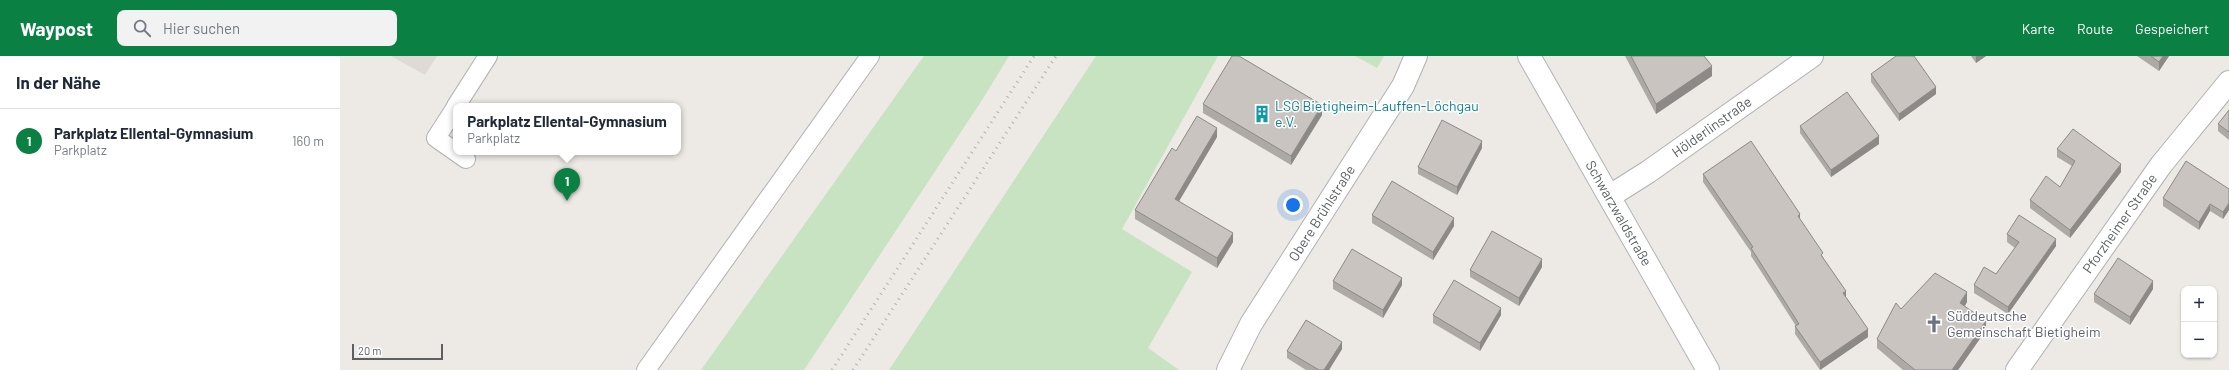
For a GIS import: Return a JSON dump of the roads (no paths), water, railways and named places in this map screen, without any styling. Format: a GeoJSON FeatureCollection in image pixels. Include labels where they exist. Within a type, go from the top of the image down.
{"type":"FeatureCollection","features":[{"type":"Feature","properties":{"kind":"street","name":"Obere Brühlstraße"},"geometry":{"type":"LineString","coordinates":[[1231,369],[1251,324],[1403,86],[1416,56]]}},
{"type":"Feature","properties":{"kind":"street","name":"Schwarzwaldstraße"},"geometry":{"type":"LineString","coordinates":[[1529,56],[1708,370]]}},
{"type":"Feature","properties":{"kind":"street","name":"Hölderlinstraße"},"geometry":{"type":"LineString","coordinates":[[1610,196],[1648,172],[1812,56]]}},
{"type":"Feature","properties":{"kind":"street","name":"Pforzheimer Straße"},"geometry":{"type":"LineString","coordinates":[[2017,370],[2161,165],[2229,82]]}},
{"type":"Feature","properties":{"kind":"lane"},"geometry":{"type":"LineString","coordinates":[[458,103],[488,56]]}},
{"type":"Feature","properties":{"kind":"lane"},"geometry":{"type":"LineString","coordinates":[[646,370],[870,56]]}},
{"type":"Feature","properties":{"kind":"lane"},"geometry":{"type":"LineString","coordinates":[[453,111],[436,138],[453,150]]}},
{"type":"Feature","properties":{"kind":"lane"},"geometry":{"type":"LineString","coordinates":[[460,155],[466,159]]}},
{"type":"Feature","properties":{"kind":"railway"},"geometry":{"type":"LineString","coordinates":[[832,370],[1034,56]]}},
{"type":"Feature","properties":{"kind":"railway"},"geometry":{"type":"LineString","coordinates":[[853,370],[1056,56]]}},
{"type":"Feature","properties":{"kind":"place","name":"LSG Bietigheim-Lauffen-Löchgau e.V."},"geometry":{"type":"Point","coordinates":[1262,114]}},
{"type":"Feature","properties":{"kind":"place","name":"Parkplatz Ellental-Gymnasium"},"geometry":{"type":"Point","coordinates":[567,201]}},
{"type":"Feature","properties":{"kind":"place","name":"Süddeutsche Gemeinschaft Bietigheim"},"geometry":{"type":"Point","coordinates":[1934,324]}}]}
